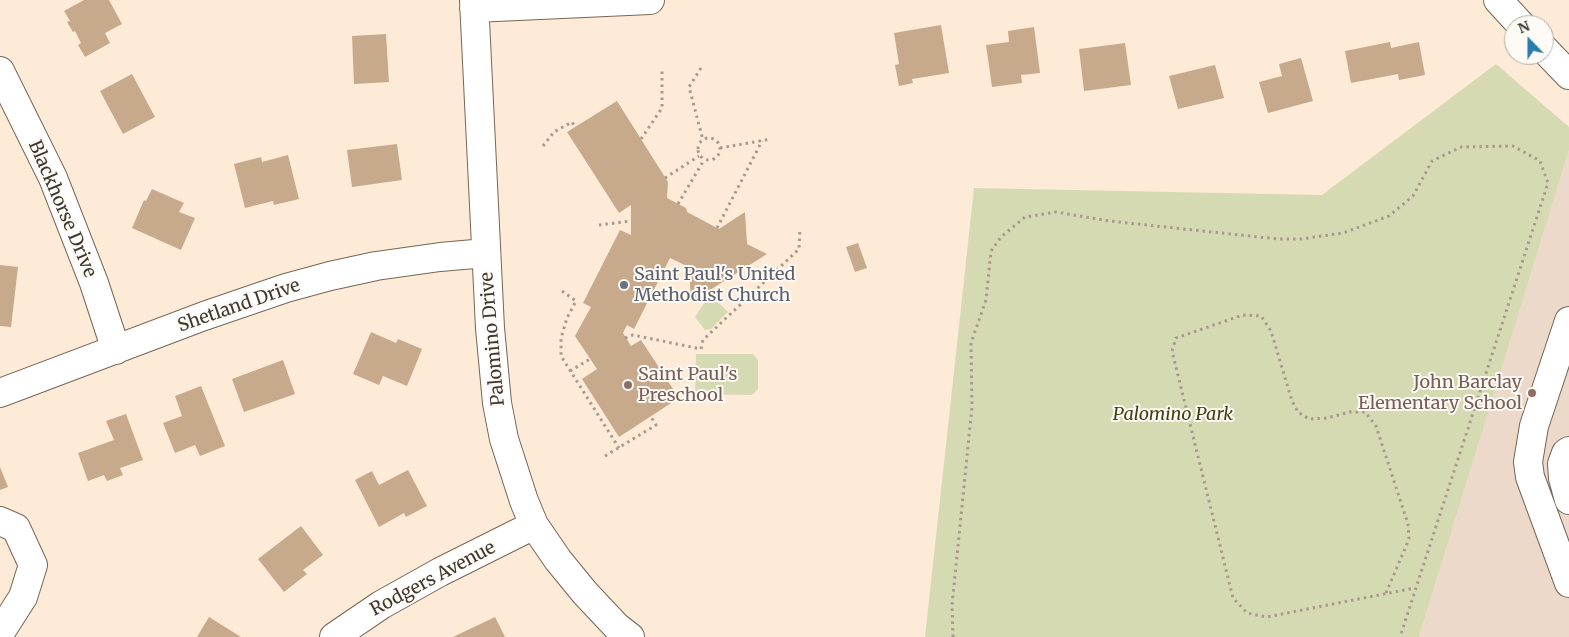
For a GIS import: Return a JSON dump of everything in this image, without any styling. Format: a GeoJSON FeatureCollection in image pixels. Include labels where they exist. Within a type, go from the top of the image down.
{"type":"FeatureCollection","features":[{"type":"Feature","properties":{"kind":"street"},"geometry":{"type":"LineString","coordinates":[[474,4],[650,0]]}},
{"type":"Feature","properties":{"kind":"street"},"geometry":{"type":"LineString","coordinates":[[1498,0],[1512,15]]}},
{"type":"Feature","properties":{"kind":"street","name":"Palomino Drive"},"geometry":{"type":"LineString","coordinates":[[474,4],[486,253],[496,403],[504,439],[524,501],[534,525],[558,560],[585,594],[617,627],[630,637]]}},
{"type":"Feature","properties":{"kind":"street"},"geometry":{"type":"LineString","coordinates":[[1554,59],[1567,73]]}},
{"type":"Feature","properties":{"kind":"street","name":"Blackhorse Drive"},"geometry":{"type":"LineString","coordinates":[[0,71],[53,178],[94,283],[116,350]]}},
{"type":"Feature","properties":{"kind":"street","name":"Shetland Drive"},"geometry":{"type":"LineString","coordinates":[[0,393],[213,313],[286,288],[376,266],[486,253]]}},
{"type":"Feature","properties":{"kind":"street"},"geometry":{"type":"LineString","coordinates":[[1569,322],[1534,426],[1528,462],[1530,477],[1569,583]]}},
{"type":"Feature","properties":{"kind":"street"},"geometry":{"type":"LineString","coordinates":[[1569,451],[1566,453],[1562,464],[1563,478],[1569,500]]}},
{"type":"Feature","properties":{"kind":"street"},"geometry":{"type":"LineString","coordinates":[[0,521],[16,528],[32,565],[23,597],[0,632]]}},
{"type":"Feature","properties":{"kind":"street","name":"Rodgers Avenue"},"geometry":{"type":"LineString","coordinates":[[334,637],[381,605],[440,572],[534,525]]}},
{"type":"Feature","properties":{"kind":"path"},"geometry":{"type":"LineString","coordinates":[[701,68],[690,87],[703,140],[698,149],[700,156],[704,160],[710,160],[716,157],[720,148]]}},
{"type":"Feature","properties":{"kind":"path"},"geometry":{"type":"LineString","coordinates":[[641,139],[662,108],[662,71]]}},
{"type":"Feature","properties":{"kind":"path"},"geometry":{"type":"LineString","coordinates":[[543,146],[554,132],[572,122],[575,127]]}},
{"type":"Feature","properties":{"kind":"path"},"geometry":{"type":"LineString","coordinates":[[703,140],[706,138],[714,139],[720,148]]}},
{"type":"Feature","properties":{"kind":"path"},"geometry":{"type":"LineString","coordinates":[[720,148],[771,139]]}},
{"type":"Feature","properties":{"kind":"path"},"geometry":{"type":"LineString","coordinates":[[717,228],[762,141]]}},
{"type":"Feature","properties":{"kind":"path"},"geometry":{"type":"LineString","coordinates":[[954,637],[952,604],[972,407],[971,343],[986,300],[991,251],[1001,237],[1025,217],[1056,212],[1109,220],[1278,239],[1301,239],[1344,232],[1389,216],[1413,196],[1432,161],[1461,148],[1513,146],[1540,161],[1548,183],[1400,637]]}},
{"type":"Feature","properties":{"kind":"path"},"geometry":{"type":"LineString","coordinates":[[666,178],[700,156]]}},
{"type":"Feature","properties":{"kind":"path"},"geometry":{"type":"LineString","coordinates":[[678,204],[704,160]]}},
{"type":"Feature","properties":{"kind":"path"},"geometry":{"type":"LineString","coordinates":[[599,225],[631,221]]}},
{"type":"Feature","properties":{"kind":"path"},"geometry":{"type":"LineString","coordinates":[[625,338],[633,335],[701,349],[703,340],[798,249],[800,228]]}},
{"type":"Feature","properties":{"kind":"path"},"geometry":{"type":"LineString","coordinates":[[562,291],[576,301],[567,318],[560,343],[561,356],[619,448]]}},
{"type":"Feature","properties":{"kind":"path"},"geometry":{"type":"LineString","coordinates":[[1386,593],[1409,539],[1408,524],[1376,426],[1365,412],[1350,412],[1327,418],[1309,419],[1298,412],[1292,401],[1271,331],[1261,316],[1244,315],[1176,338],[1172,350],[1233,598],[1247,613],[1267,617],[1415,588]]}},
{"type":"Feature","properties":{"kind":"path"},"geometry":{"type":"LineString","coordinates":[[570,371],[590,359]]}},
{"type":"Feature","properties":{"kind":"path"},"geometry":{"type":"LineString","coordinates":[[605,456],[656,425],[651,417]]}},
{"type":"Feature","properties":{"kind":"shaded area","name":"John Barclay Elementary School"},"geometry":{"type":"Polygon","coordinates":[[[1569,150],[1569,637],[1419,637],[1569,150]]]}},
{"type":"Feature","properties":{"kind":"green space","name":"Palomino Park"},"geometry":{"type":"Polygon","coordinates":[[[1496,64],[1569,127],[1569,150],[1419,637],[925,637],[974,188],[1322,195],[1496,64]]]}},
{"type":"Feature","properties":{"kind":"green space"},"geometry":{"type":"Polygon","coordinates":[[[708,297],[714,298],[728,312],[711,329],[705,330],[695,317],[708,297]]]}},
{"type":"Feature","properties":{"kind":"green space"},"geometry":{"type":"Polygon","coordinates":[[[696,354],[753,354],[758,360],[758,389],[752,395],[695,394],[696,354]]]}},
{"type":"Feature","properties":{"kind":"building"},"geometry":{"type":"Polygon","coordinates":[[[84,0],[109,0],[122,24],[105,33],[110,43],[85,57],[78,45],[81,43],[75,31],[73,32],[67,22],[70,21],[64,11],[84,0]]]}},
{"type":"Feature","properties":{"kind":"building"},"geometry":{"type":"Polygon","coordinates":[[[941,25],[949,73],[912,79],[913,83],[899,86],[895,65],[899,64],[894,33],[941,25]]]}},
{"type":"Feature","properties":{"kind":"building"},"geometry":{"type":"Polygon","coordinates":[[[1034,27],[1040,73],[1021,75],[1022,83],[992,87],[986,45],[1009,42],[1008,31],[1034,27]]]}},
{"type":"Feature","properties":{"kind":"building"},"geometry":{"type":"Polygon","coordinates":[[[386,34],[389,82],[354,84],[352,36],[386,34]]]}},
{"type":"Feature","properties":{"kind":"building"},"geometry":{"type":"Polygon","coordinates":[[[1390,42],[1391,48],[1419,42],[1425,75],[1399,80],[1398,74],[1351,83],[1345,51],[1390,42]]]}},
{"type":"Feature","properties":{"kind":"building"},"geometry":{"type":"Polygon","coordinates":[[[1125,43],[1131,85],[1084,91],[1079,49],[1125,43]]]}},
{"type":"Feature","properties":{"kind":"building"},"geometry":{"type":"Polygon","coordinates":[[[1301,58],[1313,101],[1268,113],[1259,82],[1282,76],[1279,64],[1301,58]]]}},
{"type":"Feature","properties":{"kind":"building"},"geometry":{"type":"Polygon","coordinates":[[[1215,65],[1224,98],[1178,109],[1169,76],[1215,65]]]}},
{"type":"Feature","properties":{"kind":"building"},"geometry":{"type":"Polygon","coordinates":[[[132,74],[155,117],[123,134],[100,91],[132,74]]]}},
{"type":"Feature","properties":{"kind":"building","name":"Saint Paul's United Methodist Church"},"geometry":{"type":"Polygon","coordinates":[[[617,101],[668,182],[667,198],[686,208],[687,212],[719,229],[745,212],[747,244],[767,254],[691,302],[689,267],[670,258],[634,329],[627,325],[623,333],[631,346],[641,340],[679,398],[619,437],[582,379],[597,369],[575,336],[591,307],[583,303],[620,230],[631,235],[631,205],[619,213],[567,132],[617,101]]]}},
{"type":"Feature","properties":{"kind":"building"},"geometry":{"type":"Polygon","coordinates":[[[397,144],[402,180],[352,187],[347,150],[397,144]]]}},
{"type":"Feature","properties":{"kind":"building"},"geometry":{"type":"Polygon","coordinates":[[[288,155],[299,199],[274,205],[273,201],[245,208],[234,164],[261,157],[262,162],[288,155]]]}},
{"type":"Feature","properties":{"kind":"building"},"geometry":{"type":"Polygon","coordinates":[[[152,189],[184,203],[179,212],[195,218],[181,250],[132,228],[144,200],[146,201],[152,189]]]}},
{"type":"Feature","properties":{"kind":"building"},"geometry":{"type":"Polygon","coordinates":[[[858,243],[867,268],[855,272],[846,247],[858,243]]]}},
{"type":"Feature","properties":{"kind":"building"},"geometry":{"type":"Polygon","coordinates":[[[0,265],[18,267],[11,327],[0,326],[0,265]]]}},
{"type":"Feature","properties":{"kind":"building"},"geometry":{"type":"Polygon","coordinates":[[[371,332],[396,343],[398,339],[422,349],[407,386],[383,376],[379,385],[353,374],[371,332]]]}},
{"type":"Feature","properties":{"kind":"building"},"geometry":{"type":"Polygon","coordinates":[[[283,360],[295,394],[244,412],[232,379],[283,360]]]}},
{"type":"Feature","properties":{"kind":"building"},"geometry":{"type":"Polygon","coordinates":[[[201,386],[225,446],[200,456],[195,445],[175,453],[163,423],[182,416],[175,396],[201,386]]]}},
{"type":"Feature","properties":{"kind":"building"},"geometry":{"type":"Polygon","coordinates":[[[126,414],[143,460],[120,468],[123,475],[107,481],[104,475],[88,481],[78,453],[114,440],[106,421],[126,414]]]}},
{"type":"Feature","properties":{"kind":"building"},"geometry":{"type":"Polygon","coordinates":[[[0,467],[8,487],[0,490],[0,467]]]}},
{"type":"Feature","properties":{"kind":"building"},"geometry":{"type":"Polygon","coordinates":[[[408,470],[427,506],[406,517],[404,513],[379,527],[355,480],[372,471],[379,485],[408,470]]]}},
{"type":"Feature","properties":{"kind":"building"},"geometry":{"type":"Polygon","coordinates":[[[301,526],[323,555],[303,570],[307,574],[284,592],[258,559],[301,526]]]}},
{"type":"Feature","properties":{"kind":"building"},"geometry":{"type":"Polygon","coordinates":[[[209,617],[241,637],[197,637],[209,617]]]}},
{"type":"Feature","properties":{"kind":"building"},"geometry":{"type":"Polygon","coordinates":[[[495,617],[505,637],[453,637],[495,617]]]}},
{"type":"Feature","properties":{"kind":"place","name":"Saint Paul's United Methodist Church"},"geometry":{"type":"Point","coordinates":[624,285]}},
{"type":"Feature","properties":{"kind":"place","name":"Saint Paul's Preschool"},"geometry":{"type":"Point","coordinates":[628,385]}},
{"type":"Feature","properties":{"kind":"place","name":"John Barclay Elementary School"},"geometry":{"type":"Point","coordinates":[1532,393]}}]}
